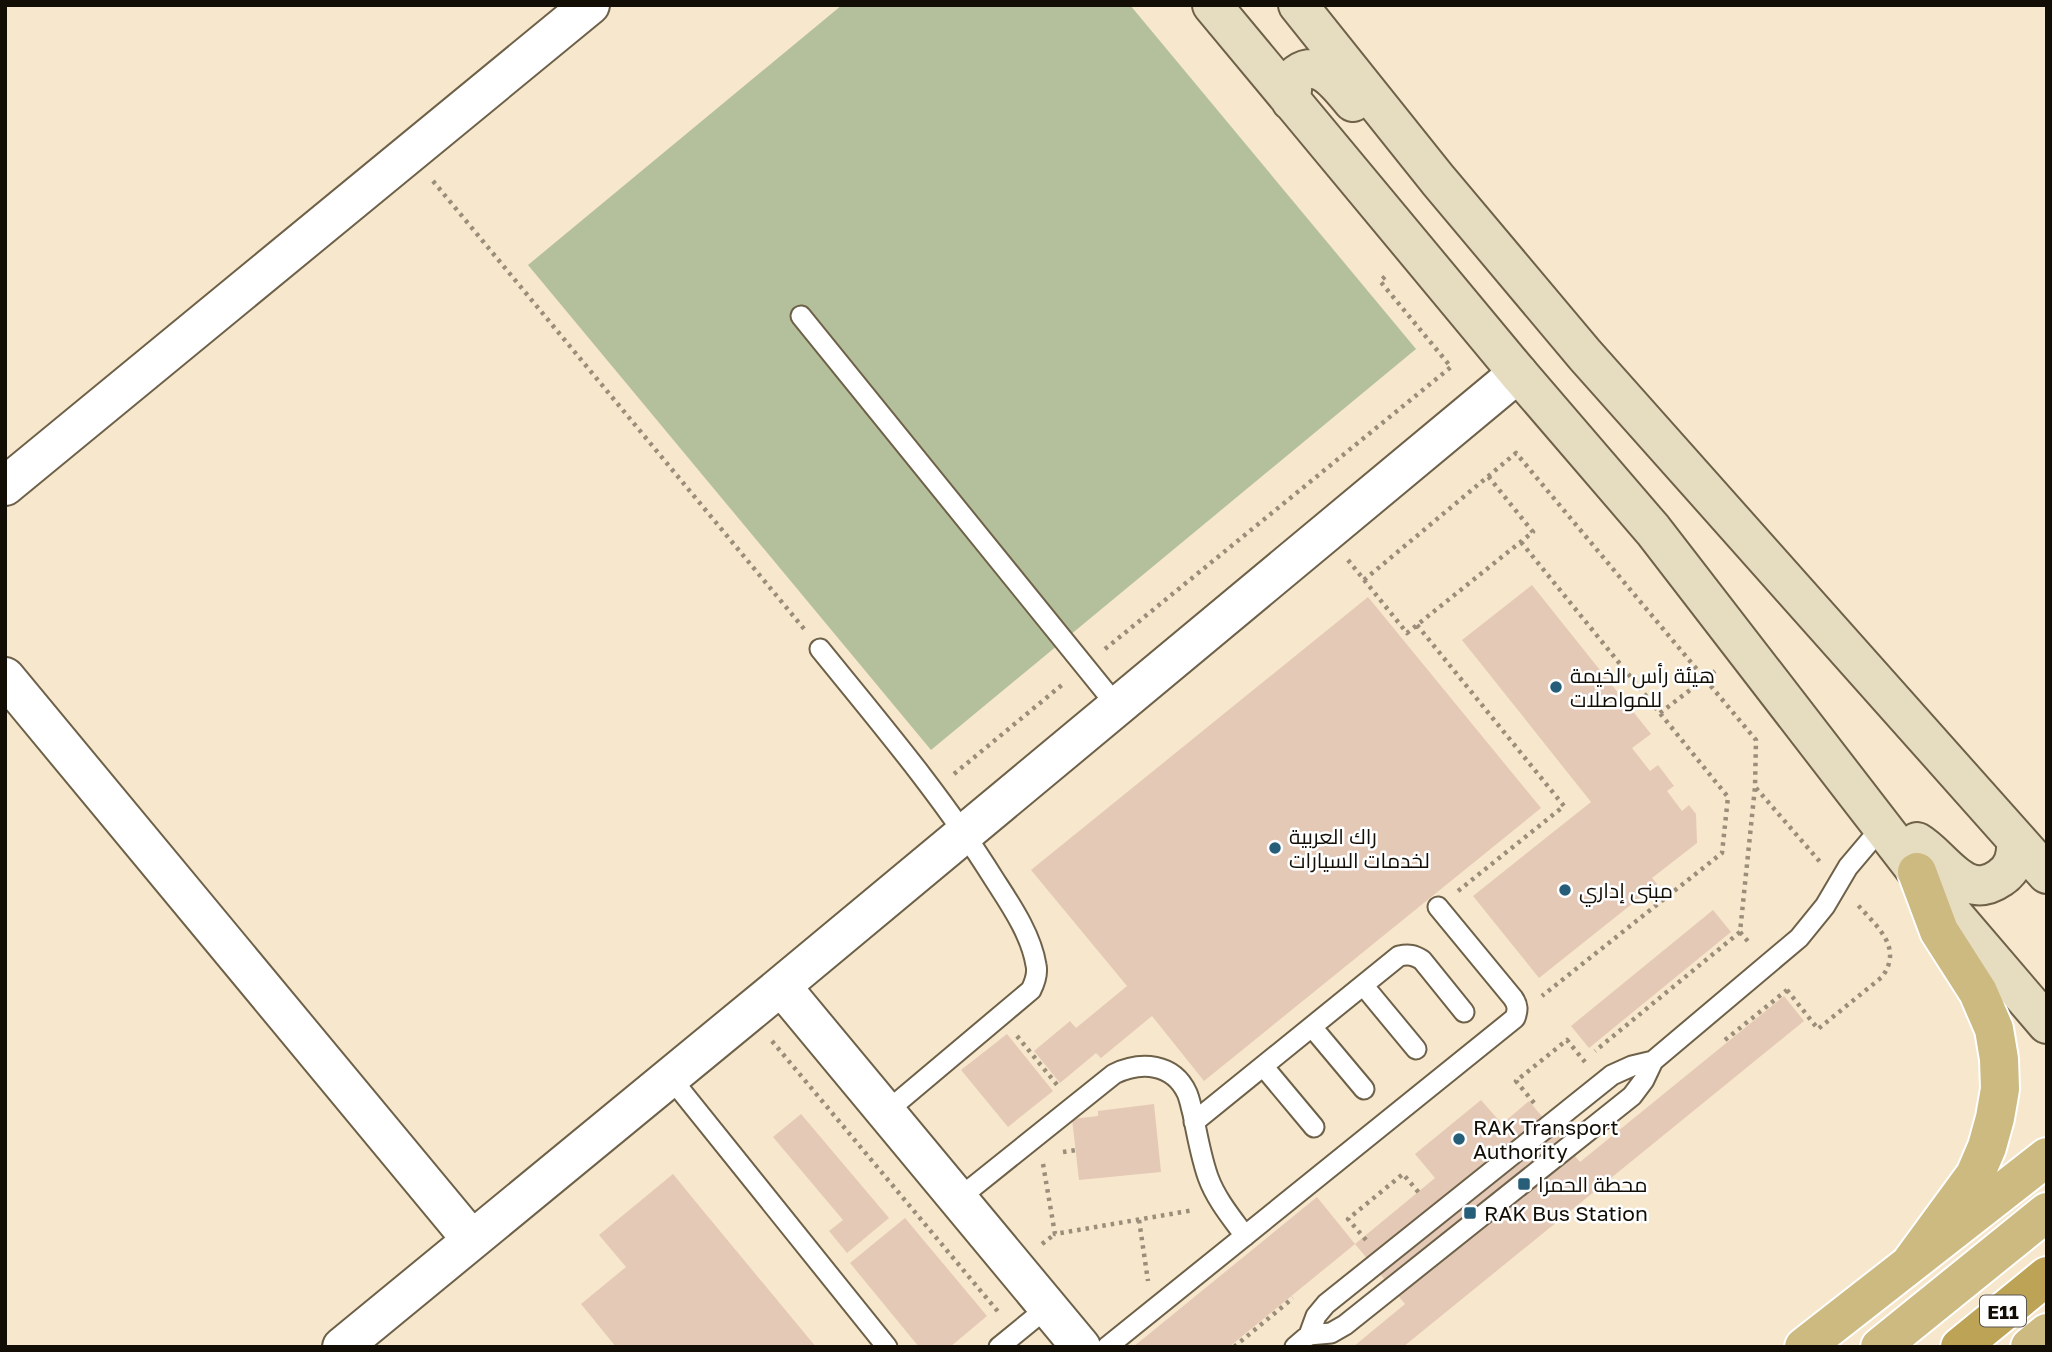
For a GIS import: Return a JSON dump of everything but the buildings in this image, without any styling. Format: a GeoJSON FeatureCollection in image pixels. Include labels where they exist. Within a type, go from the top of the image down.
{"type":"FeatureCollection","features":[{"type":"Feature","properties":{"kind":"highway","name":"E11"},"geometry":{"type":"LineString","coordinates":[[1960,1347],[2047,1276]]}},
{"type":"Feature","properties":{"kind":"main road"},"geometry":{"type":"LineString","coordinates":[[1212,5],[1518,373],[1653,530],[1884,831],[2047,1024]]}},
{"type":"Feature","properties":{"kind":"main road"},"geometry":{"type":"LineString","coordinates":[[1298,5],[1438,180],[1629,406],[2047,874]]}},
{"type":"Feature","properties":{"kind":"main road"},"geometry":{"type":"LineString","coordinates":[[1291,102],[1293,78],[1310,68],[1322,71],[1337,82],[1395,154],[1438,180]]}},
{"type":"Feature","properties":{"kind":"main road"},"geometry":{"type":"LineString","coordinates":[[1884,831],[1922,845],[1961,880],[1972,885],[1984,885],[2006,874],[2017,852],[2016,840]]}},
{"type":"Feature","properties":{"kind":"main road"},"geometry":{"type":"LineString","coordinates":[[1912,1261],[1975,1175],[1990,1138],[2000,1088],[1994,1029],[1978,992],[1939,931],[1917,872]]}},
{"type":"Feature","properties":{"kind":"main road"},"geometry":{"type":"LineString","coordinates":[[1804,1347],[2047,1157]]}},
{"type":"Feature","properties":{"kind":"main road"},"geometry":{"type":"LineString","coordinates":[[1880,1347],[2047,1212]]}},
{"type":"Feature","properties":{"kind":"main road"},"geometry":{"type":"LineString","coordinates":[[2030,1347],[2047,1333]]}},
{"type":"Feature","properties":{"kind":"street"},"geometry":{"type":"LineString","coordinates":[[5,486],[590,5]]}},
{"type":"Feature","properties":{"kind":"street"},"geometry":{"type":"LineString","coordinates":[[342,1347],[1518,373]]}},
{"type":"Feature","properties":{"kind":"street"},"geometry":{"type":"LineString","coordinates":[[5,677],[472,1240]]}},
{"type":"Feature","properties":{"kind":"street"},"geometry":{"type":"LineString","coordinates":[[781,986],[1081,1347]]}},
{"type":"Feature","properties":{"kind":"lane"},"geometry":{"type":"LineString","coordinates":[[801,316],[1117,706]]}},
{"type":"Feature","properties":{"kind":"lane"},"geometry":{"type":"LineString","coordinates":[[820,649],[934,790],[965,833],[1017,917],[1037,965],[1035,983],[1031,990],[886,1112]]}},
{"type":"Feature","properties":{"kind":"lane"},"geometry":{"type":"LineString","coordinates":[[1302,1341],[1338,1330],[1632,1096],[1653,1061],[1799,938],[1825,906],[1847,867],[1870,841],[1884,831]]}},
{"type":"Feature","properties":{"kind":"lane"},"geometry":{"type":"LineString","coordinates":[[1107,1347],[1515,1018],[1518,1012],[1513,998],[1438,907]]}},
{"type":"Feature","properties":{"kind":"lane"},"geometry":{"type":"LineString","coordinates":[[1194,1122],[1399,956],[1408,954],[1422,960],[1464,1012]]}},
{"type":"Feature","properties":{"kind":"lane"},"geometry":{"type":"LineString","coordinates":[[1363,985],[1416,1049]]}},
{"type":"Feature","properties":{"kind":"lane"},"geometry":{"type":"LineString","coordinates":[[1312,1027],[1364,1089]]}},
{"type":"Feature","properties":{"kind":"lane"},"geometry":{"type":"LineString","coordinates":[[1302,1341],[1326,1304],[1612,1075],[1653,1061]]}},
{"type":"Feature","properties":{"kind":"lane"},"geometry":{"type":"LineString","coordinates":[[958,1199],[1114,1074],[1142,1065],[1156,1066],[1181,1082],[1188,1095],[1208,1176],[1223,1205],[1245,1236]]}},
{"type":"Feature","properties":{"kind":"lane"},"geometry":{"type":"LineString","coordinates":[[1263,1066],[1314,1127]]}},
{"type":"Feature","properties":{"kind":"lane"},"geometry":{"type":"LineString","coordinates":[[670,1077],[887,1347]]}},
{"type":"Feature","properties":{"kind":"lane"},"geometry":{"type":"LineString","coordinates":[[999,1347],[1048,1307]]}},
{"type":"Feature","properties":{"kind":"path"},"geometry":{"type":"LineString","coordinates":[[410,154],[820,649]]}},
{"type":"Feature","properties":{"kind":"path"},"geometry":{"type":"LineString","coordinates":[[934,790],[1451,367],[1380,281],[1416,251]]}},
{"type":"Feature","properties":{"kind":"path"},"geometry":{"type":"LineString","coordinates":[[1364,580],[1516,453],[1756,740],[1755,787],[1740,932],[1594,1052]]}},
{"type":"Feature","properties":{"kind":"path"},"geometry":{"type":"LineString","coordinates":[[1294,495],[1407,633],[1533,532],[1488,476]]}},
{"type":"Feature","properties":{"kind":"path"},"geometry":{"type":"LineString","coordinates":[[1515,1018],[1722,853],[1728,797],[1521,542]]}},
{"type":"Feature","properties":{"kind":"path"},"geometry":{"type":"LineString","coordinates":[[1418,625],[1564,806],[1438,907]]}},
{"type":"Feature","properties":{"kind":"path"},"geometry":{"type":"LineString","coordinates":[[1660,713],[1744,649]]}},
{"type":"Feature","properties":{"kind":"path"},"geometry":{"type":"LineString","coordinates":[[748,1013],[1016,1333]]}},
{"type":"Feature","properties":{"kind":"path"},"geometry":{"type":"LineString","coordinates":[[1000,1015],[1074,1105]]}},
{"type":"Feature","properties":{"kind":"path"},"geometry":{"type":"LineString","coordinates":[[1574,1069],[1584,1060]]}},
{"type":"Feature","properties":{"kind":"path"},"geometry":{"type":"LineString","coordinates":[[1523,1110],[1533,1102]]}},
{"type":"Feature","properties":{"kind":"path"},"geometry":{"type":"LineString","coordinates":[[1038,1135],[1055,1234],[1223,1205]]}},
{"type":"Feature","properties":{"kind":"path"},"geometry":{"type":"LineString","coordinates":[[1411,1202],[1430,1186]]}},
{"type":"Feature","properties":{"kind":"path"},"geometry":{"type":"LineString","coordinates":[[1139,1220],[1153,1310]]}},
{"type":"Feature","properties":{"kind":"path"},"geometry":{"type":"LineString","coordinates":[[1355,1247],[1374,1232]]}},
{"type":"Feature","properties":{"kind":"path"},"geometry":{"type":"LineString","coordinates":[[1234,1347],[1295,1297]]}},
{"type":"Feature","properties":{"kind":"green space"},"geometry":{"type":"Polygon","coordinates":[[[842,5],[1130,5],[1416,349],[931,750],[528,265],[842,5]]]}},
{"type":"Feature","properties":{"kind":"place","name":"هيئة رأس الخيمة للمواصلات"},"geometry":{"type":"Point","coordinates":[1556,687]}},
{"type":"Feature","properties":{"kind":"place","name":"راك العربية لخدمات السيارات"},"geometry":{"type":"Point","coordinates":[1275,848]}},
{"type":"Feature","properties":{"kind":"place","name":"مبنى إداري"},"geometry":{"type":"Point","coordinates":[1565,890]}},
{"type":"Feature","properties":{"kind":"place","name":"RAK Transport Authority"},"geometry":{"type":"Point","coordinates":[1459,1139]}},
{"type":"Feature","properties":{"kind":"place","name":"محطة الحمرا"},"geometry":{"type":"Point","coordinates":[1524,1184]}},
{"type":"Feature","properties":{"kind":"place","name":"RAK Bus Station"},"geometry":{"type":"Point","coordinates":[1470,1213]}}]}
